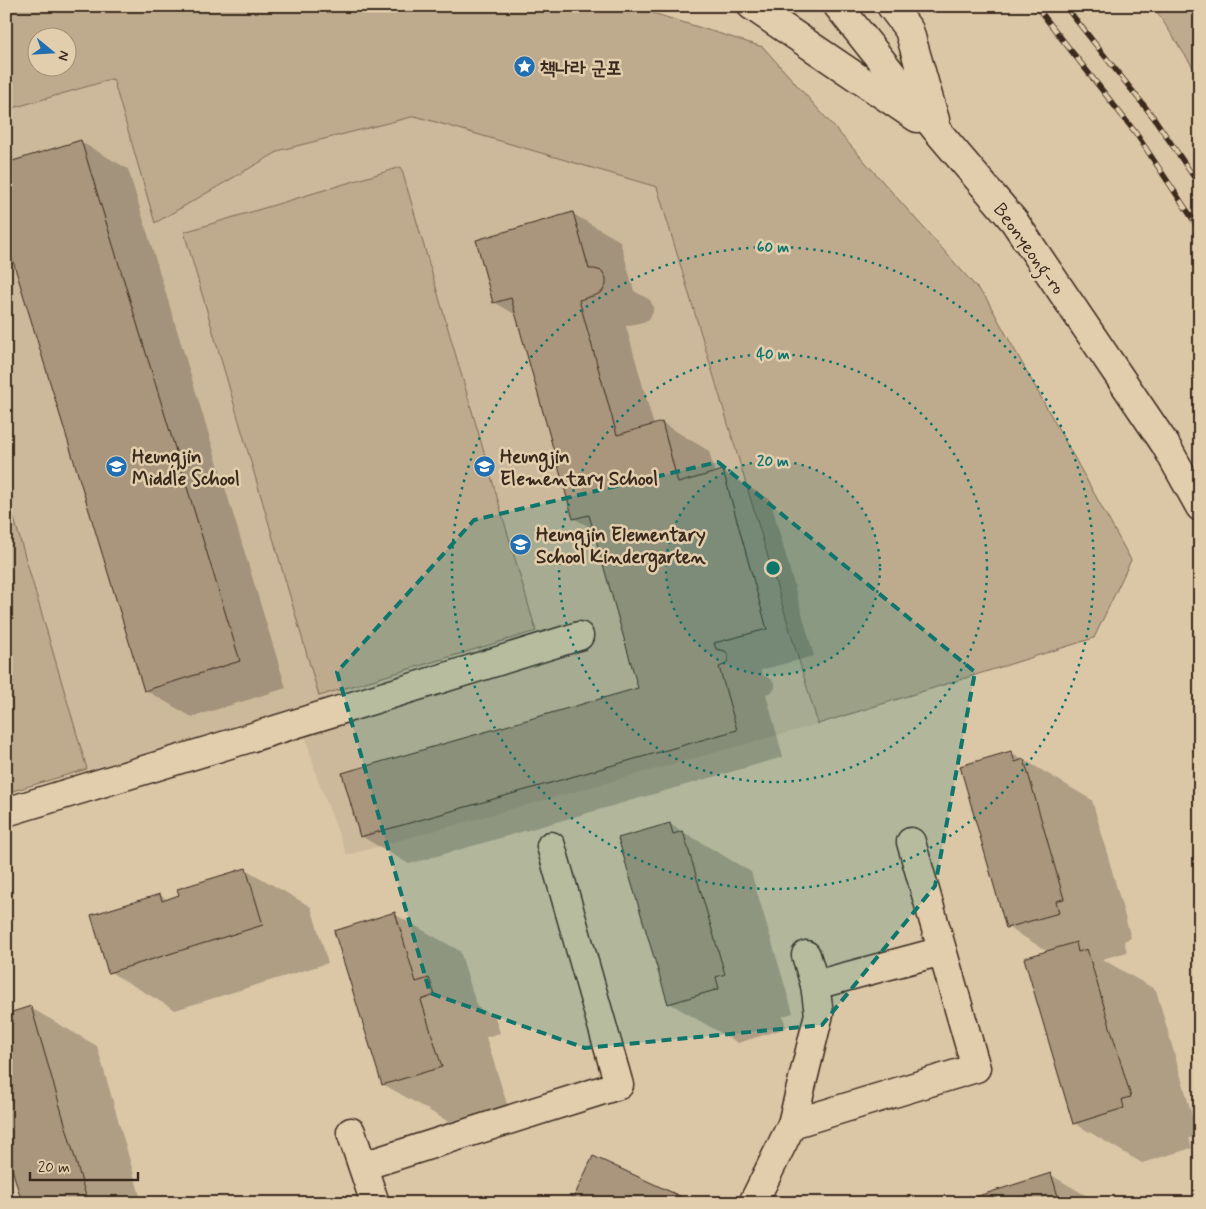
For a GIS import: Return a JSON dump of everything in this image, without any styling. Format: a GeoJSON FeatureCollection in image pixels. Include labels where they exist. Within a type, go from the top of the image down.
{"type":"FeatureCollection","features":[{"type":"Feature","properties":{"kind":"street"},"geometry":{"type":"LineString","coordinates":[[752,6],[939,133]]}},
{"type":"Feature","properties":{"kind":"street","name":"Beonyeong-ro"},"geometry":{"type":"LineString","coordinates":[[838,6],[939,133],[1014,221],[1165,444],[1200,507]]}},
{"type":"Feature","properties":{"kind":"street"},"geometry":{"type":"LineString","coordinates":[[891,6],[909,30],[939,133]]}},
{"type":"Feature","properties":{"kind":"street"},"geometry":{"type":"LineString","coordinates":[[6,812],[579,636]]}},
{"type":"Feature","properties":{"kind":"street"},"geometry":{"type":"LineString","coordinates":[[792,1124],[976,1068],[910,842]]}},
{"type":"Feature","properties":{"kind":"street"},"geometry":{"type":"LineString","coordinates":[[363,1166],[619,1085],[551,846]]}},
{"type":"Feature","properties":{"kind":"street"},"geometry":{"type":"LineString","coordinates":[[815,985],[942,951]]}},
{"type":"Feature","properties":{"kind":"street"},"geometry":{"type":"LineString","coordinates":[[753,1203],[792,1124],[819,1014],[815,985],[806,955]]}},
{"type":"Feature","properties":{"kind":"street"},"geometry":{"type":"LineString","coordinates":[[351,1132],[375,1203]]}},
{"type":"Feature","properties":{"kind":"highlighted area"},"geometry":{"type":"Polygon","coordinates":[[[718,462],[975,672],[935,886],[822,1025],[585,1048],[430,993],[337,672],[474,520],[718,462]]]}},
{"type":"Feature","properties":{"kind":"shaded area"},"geometry":{"type":"Polygon","coordinates":[[[22,6],[630,6],[763,47],[986,298],[1131,560],[1094,638],[818,724],[657,187],[415,116],[281,150],[155,223],[113,79],[6,110],[6,11],[22,6]]]}},
{"type":"Feature","properties":{"kind":"shaded area"},"geometry":{"type":"Polygon","coordinates":[[[1153,6],[1200,6],[1200,78],[1153,6]]]}},
{"type":"Feature","properties":{"kind":"shaded area","name":"Heungjin Elementary School"},"geometry":{"type":"Polygon","coordinates":[[[113,79],[156,223],[281,150],[415,116],[657,187],[818,724],[347,855],[318,780],[298,711],[6,793],[6,110],[113,79]]]}},
{"type":"Feature","properties":{"kind":"shaded area"},"geometry":{"type":"Polygon","coordinates":[[[401,167],[536,631],[319,696],[184,232],[401,167]]]}},
{"type":"Feature","properties":{"kind":"shaded area"},"geometry":{"type":"Polygon","coordinates":[[[6,491],[87,769],[6,793],[6,491]]]}},
{"type":"Feature","properties":{"kind":"building"},"geometry":{"type":"Polygon","coordinates":[[[81,140],[240,661],[144,691],[6,238],[6,163],[81,140]]]}},
{"type":"Feature","properties":{"kind":"building"},"geometry":{"type":"Polygon","coordinates":[[[573,212],[589,269],[602,271],[606,278],[606,285],[602,292],[579,300],[617,435],[662,422],[678,483],[723,470],[767,629],[714,643],[716,649],[725,651],[728,655],[728,661],[719,667],[737,730],[360,837],[342,773],[638,688],[589,515],[573,519],[511,298],[493,303],[476,240],[573,212]]]}},
{"type":"Feature","properties":{"kind":"building"},"geometry":{"type":"Polygon","coordinates":[[[1011,751],[1015,762],[1024,759],[1064,899],[1056,901],[1059,913],[1006,928],[960,766],[1011,751]]]}},
{"type":"Feature","properties":{"kind":"building"},"geometry":{"type":"Polygon","coordinates":[[[670,823],[673,834],[683,831],[725,974],[716,977],[719,989],[668,1004],[618,838],[670,823]]]}},
{"type":"Feature","properties":{"kind":"building"},"geometry":{"type":"Polygon","coordinates":[[[246,868],[263,925],[108,973],[91,915],[160,894],[162,901],[179,895],[177,889],[246,868]]]}},
{"type":"Feature","properties":{"kind":"building"},"geometry":{"type":"Polygon","coordinates":[[[395,912],[416,982],[429,978],[435,995],[421,1000],[442,1067],[382,1085],[334,931],[395,912]]]}},
{"type":"Feature","properties":{"kind":"building"},"geometry":{"type":"Polygon","coordinates":[[[1076,942],[1078,952],[1087,949],[1131,1097],[1122,1099],[1124,1108],[1073,1124],[1024,958],[1076,942]]]}},
{"type":"Feature","properties":{"kind":"building"},"geometry":{"type":"Polygon","coordinates":[[[31,1006],[88,1203],[22,1203],[6,1148],[6,1029],[8,1029],[6,1014],[31,1006]]]}},
{"type":"Feature","properties":{"kind":"building"},"geometry":{"type":"Polygon","coordinates":[[[593,1156],[682,1197],[680,1203],[577,1203],[572,1201],[593,1156]]]}},
{"type":"Feature","properties":{"kind":"building"},"geometry":{"type":"Polygon","coordinates":[[[1051,1173],[1060,1203],[956,1203],[1051,1173]]]}},
{"type":"Feature","properties":{"kind":"railway"},"geometry":{"type":"LineString","coordinates":[[1036,6],[1135,132],[1200,230]]}},
{"type":"Feature","properties":{"kind":"railway"},"geometry":{"type":"LineString","coordinates":[[1065,6],[1154,118],[1200,186]]}},
{"type":"Feature","properties":{"kind":"place","name":"책나라 군포"},"geometry":{"type":"Point","coordinates":[524,67]}},
{"type":"Feature","properties":{"kind":"place","name":"Heungjin Middle School"},"geometry":{"type":"Point","coordinates":[116,467]}},
{"type":"Feature","properties":{"kind":"place","name":"Heungjin Elementary School"},"geometry":{"type":"Point","coordinates":[484,467]}},
{"type":"Feature","properties":{"kind":"place","name":"Heungjin Elementary School Kindergarten"},"geometry":{"type":"Point","coordinates":[520,545]}}]}
